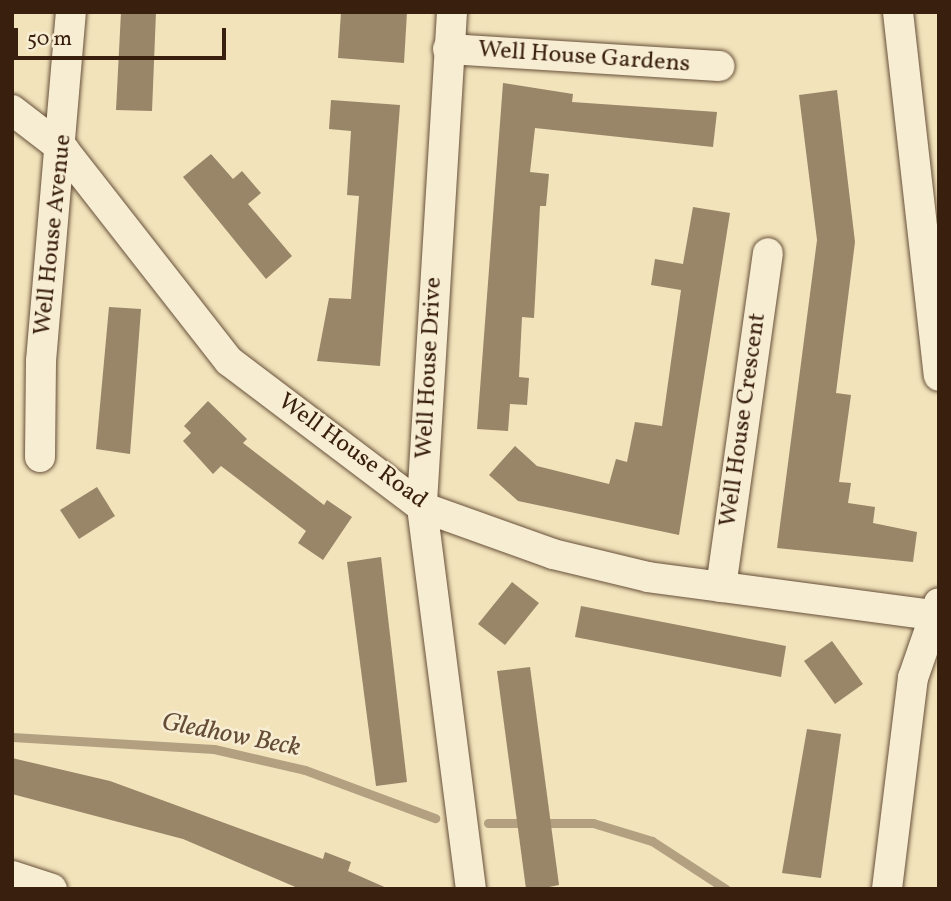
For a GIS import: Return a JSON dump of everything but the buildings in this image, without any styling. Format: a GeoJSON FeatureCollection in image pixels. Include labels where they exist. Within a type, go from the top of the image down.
{"type":"FeatureCollection","features":[{"type":"Feature","properties":{"kind":"street","name":"Well House Avenue"},"geometry":{"type":"LineString","coordinates":[[40,457],[41,361],[64,150],[71,12]]}},
{"type":"Feature","properties":{"kind":"street","name":"Well House Drive"},"geometry":{"type":"LineString","coordinates":[[452,12],[422,508],[471,889]]}},
{"type":"Feature","properties":{"kind":"street"},"geometry":{"type":"LineString","coordinates":[[898,12],[939,376]]}},
{"type":"Feature","properties":{"kind":"street","name":"Well House Gardens"},"geometry":{"type":"LineString","coordinates":[[448,50],[719,66]]}},
{"type":"Feature","properties":{"kind":"street","name":"Well House Road"},"geometry":{"type":"LineString","coordinates":[[12,110],[64,150],[229,361],[422,508],[553,554],[721,587],[936,609]]}},
{"type":"Feature","properties":{"kind":"street","name":"Well House Crescent"},"geometry":{"type":"LineString","coordinates":[[721,587],[768,253]]}},
{"type":"Feature","properties":{"kind":"street"},"geometry":{"type":"LineString","coordinates":[[887,889],[936,609]]}},
{"type":"Feature","properties":{"kind":"street"},"geometry":{"type":"LineString","coordinates":[[12,876],[52,889]]}},
{"type":"Feature","properties":{"kind":"waterway","name":"Gledhow Beck"},"geometry":{"type":"LineString","coordinates":[[12,737],[214,749],[305,770],[435,818]]}},
{"type":"Feature","properties":{"kind":"waterway","name":"Gledhow Beck"},"geometry":{"type":"LineString","coordinates":[[488,823],[593,823],[652,841],[726,889]]}}]}
